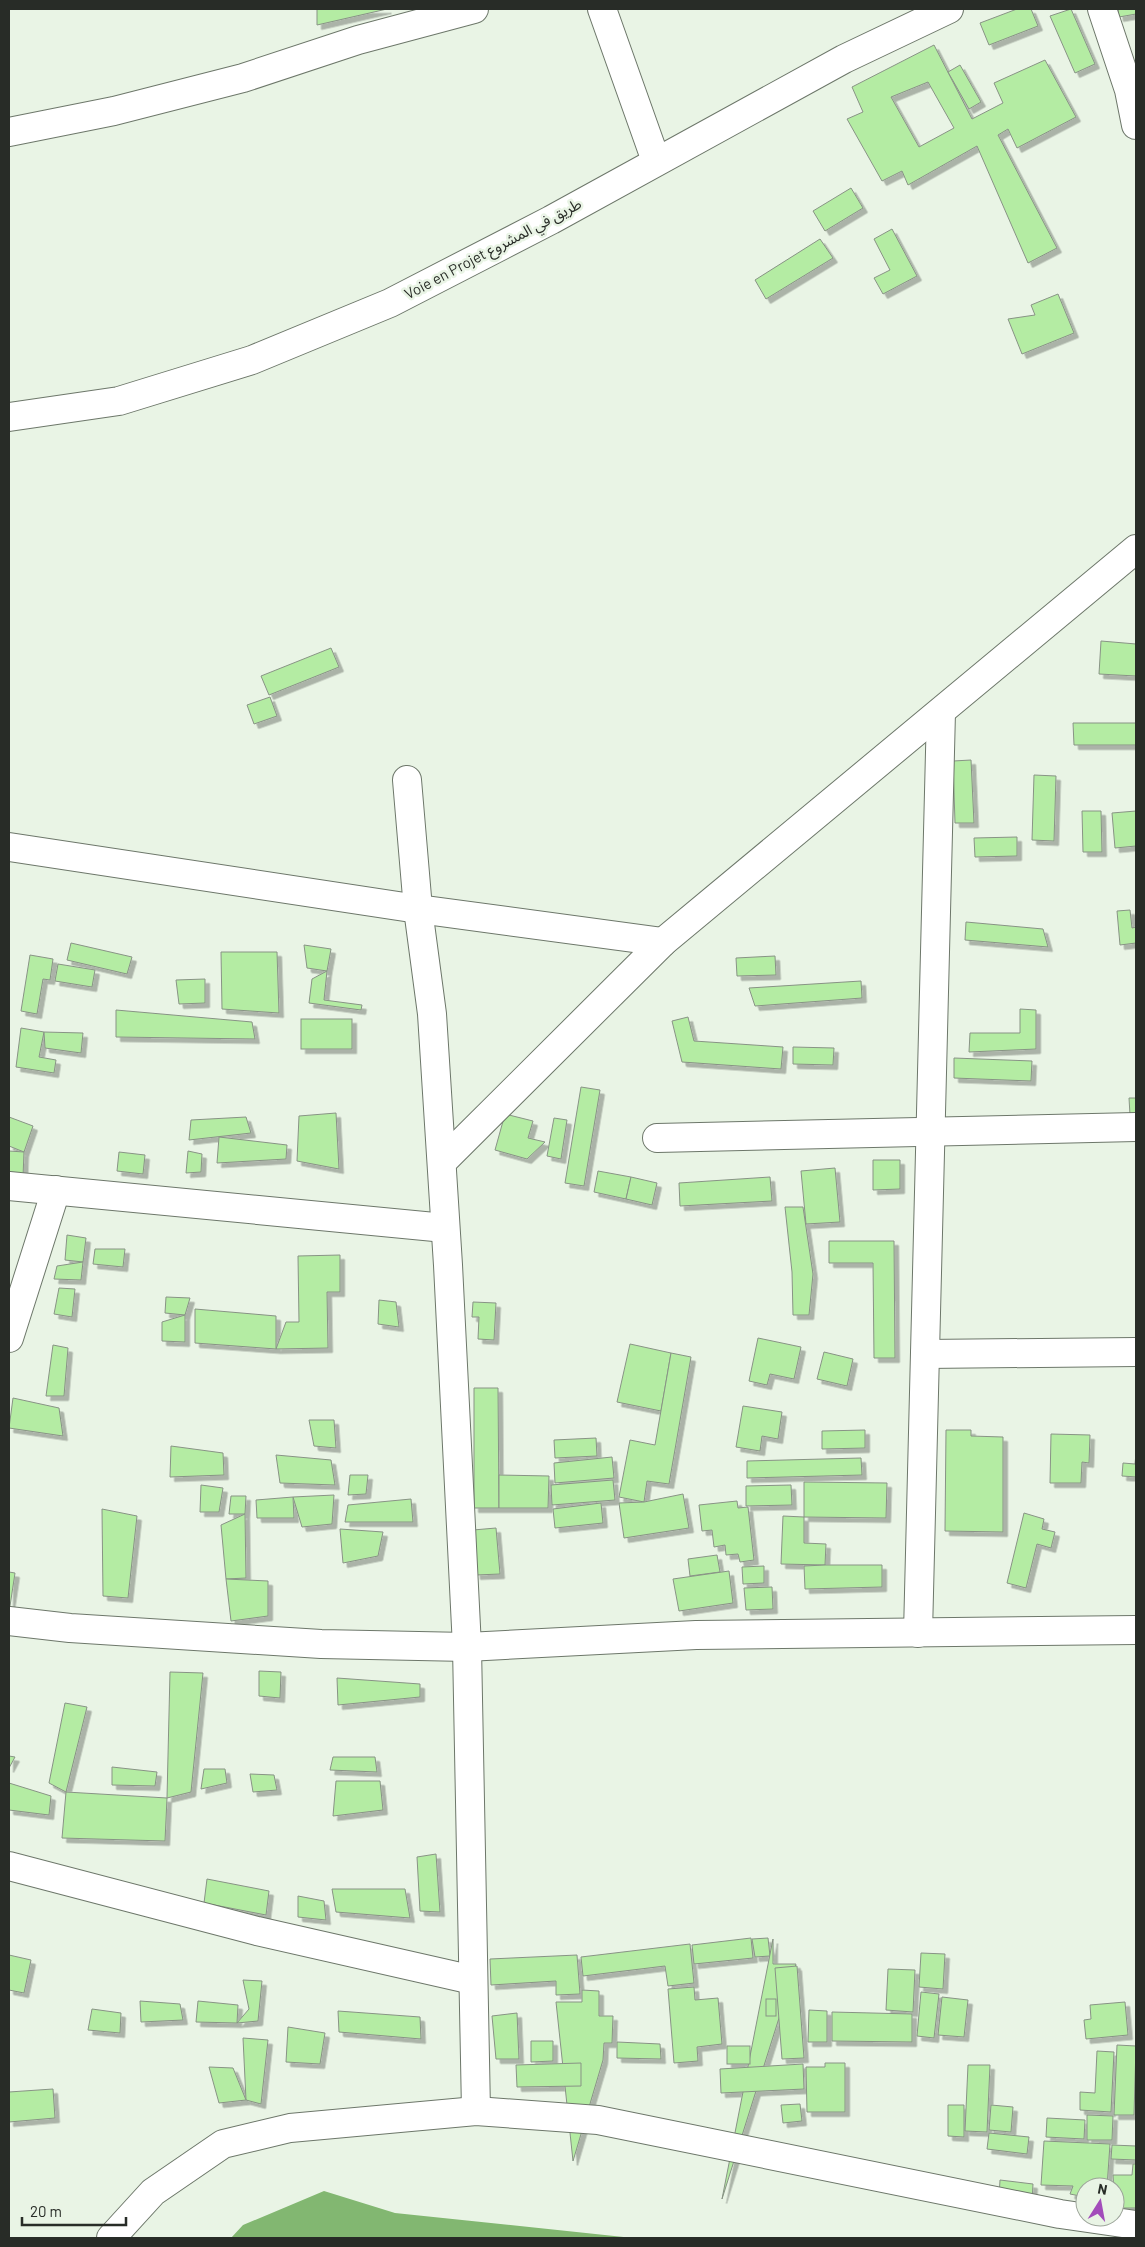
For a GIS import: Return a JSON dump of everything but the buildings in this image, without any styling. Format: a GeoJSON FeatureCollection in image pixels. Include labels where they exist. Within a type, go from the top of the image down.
{"type":"FeatureCollection","features":[{"type":"Feature","properties":{"kind":"street"},"geometry":{"type":"LineString","coordinates":[[9,132],[114,111],[233,80],[358,40],[474,9]]}},
{"type":"Feature","properties":{"kind":"street"},"geometry":{"type":"LineString","coordinates":[[602,9],[656,161]]}},
{"type":"Feature","properties":{"kind":"street","name":"Voie en Projet طريق في المشروع"},"geometry":{"type":"LineString","coordinates":[[9,417],[119,401],[252,360],[390,302],[551,220],[844,59],[949,9]]}},
{"type":"Feature","properties":{"kind":"street"},"geometry":{"type":"LineString","coordinates":[[1102,9],[1129,90],[1136,125]]}},
{"type":"Feature","properties":{"kind":"street"},"geometry":{"type":"LineString","coordinates":[[442,1162],[664,942],[1136,549]]}},
{"type":"Feature","properties":{"kind":"street"},"geometry":{"type":"LineString","coordinates":[[918,1633],[941,712]]}},
{"type":"Feature","properties":{"kind":"street"},"geometry":{"type":"LineString","coordinates":[[407,780],[418,909],[432,1014],[446,1228],[467,1646],[476,2111]]}},
{"type":"Feature","properties":{"kind":"street"},"geometry":{"type":"LineString","coordinates":[[9,846],[418,909],[664,942]]}},
{"type":"Feature","properties":{"kind":"street"},"geometry":{"type":"LineString","coordinates":[[657,1138],[1136,1128]]}},
{"type":"Feature","properties":{"kind":"street"},"geometry":{"type":"LineString","coordinates":[[9,1186],[446,1228]]}},
{"type":"Feature","properties":{"kind":"street"},"geometry":{"type":"LineString","coordinates":[[9,1338],[56,1190]]}},
{"type":"Feature","properties":{"kind":"street"},"geometry":{"type":"LineString","coordinates":[[925,1354],[1136,1352]]}},
{"type":"Feature","properties":{"kind":"street"},"geometry":{"type":"LineString","coordinates":[[9,1620],[70,1628],[321,1644],[467,1646],[696,1635],[1136,1630]]}},
{"type":"Feature","properties":{"kind":"street"},"geometry":{"type":"LineString","coordinates":[[9,1866],[258,1931],[473,1980]]}},
{"type":"Feature","properties":{"kind":"street"},"geometry":{"type":"LineString","coordinates":[[112,2238],[154,2192],[223,2144],[290,2128],[476,2111],[598,2120],[1060,2214],[1136,2225]]}},
{"type":"Feature","properties":{"kind":"shaded area"},"geometry":{"type":"Polygon","coordinates":[[[324,2191],[395,2213],[633,2238],[231,2238],[243,2225],[324,2191]]]}}]}
